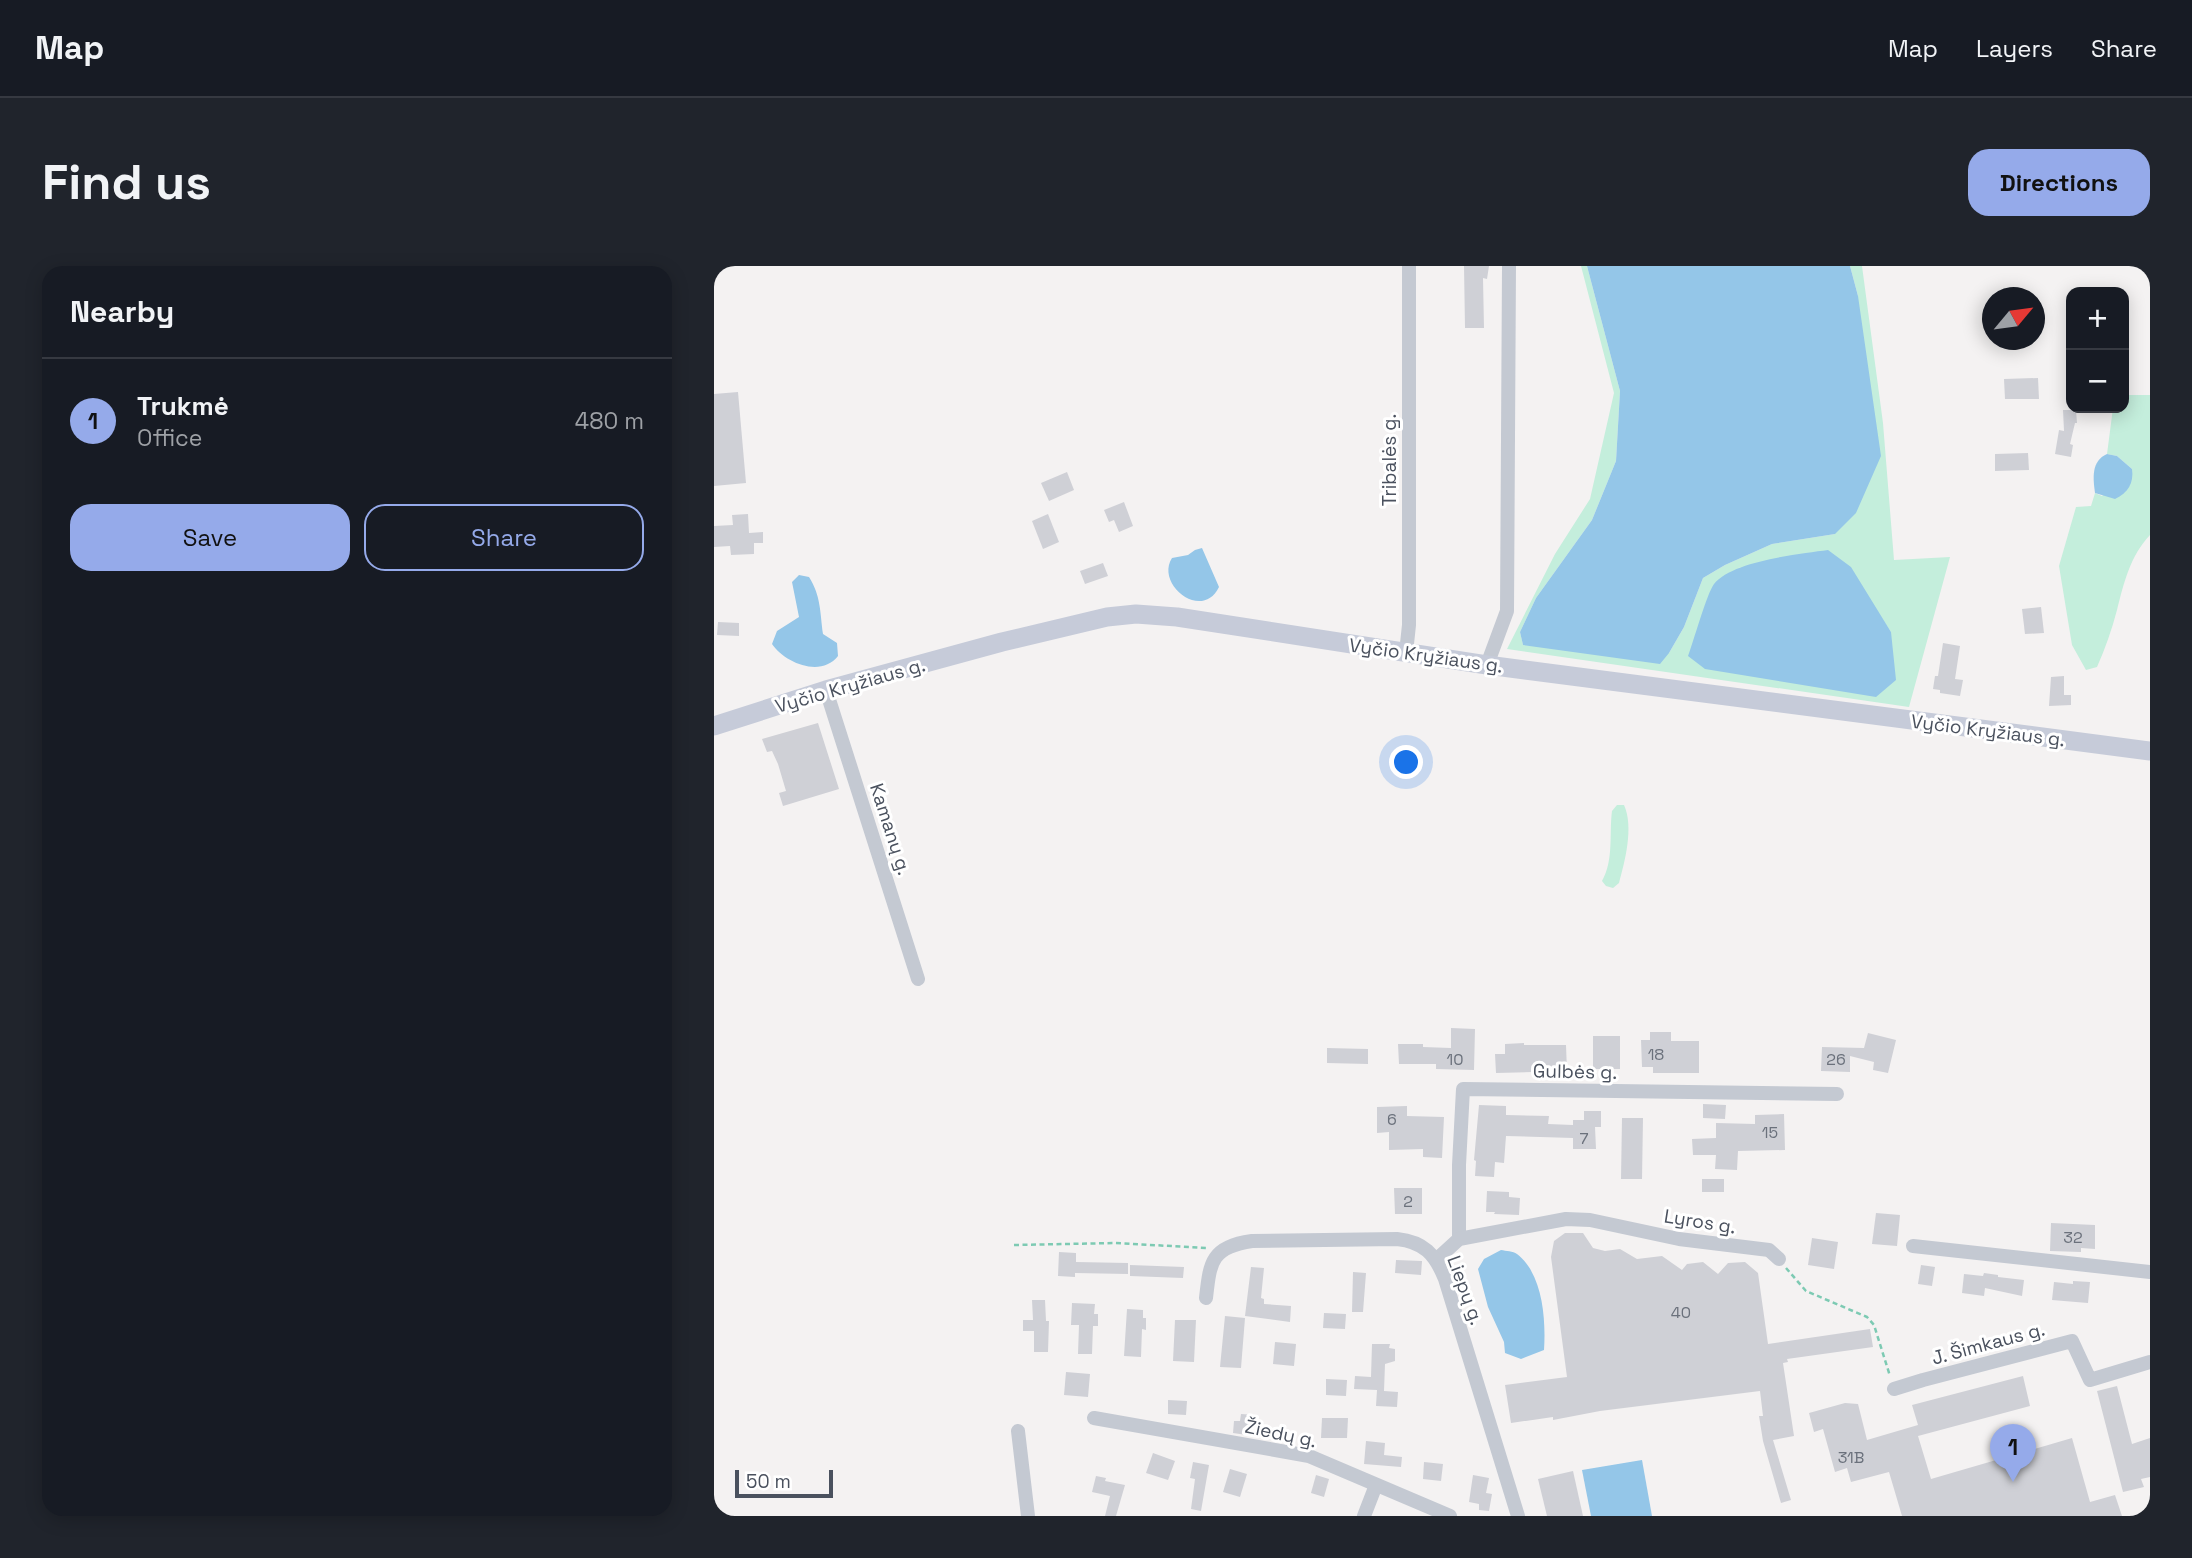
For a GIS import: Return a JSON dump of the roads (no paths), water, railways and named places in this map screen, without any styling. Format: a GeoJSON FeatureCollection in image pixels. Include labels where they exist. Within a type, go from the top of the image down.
{"type":"FeatureCollection","features":[{"type":"Feature","properties":{"kind":"street","name":"Tribalės g."},"geometry":{"type":"LineString","coordinates":[[1406,653],[1409,625],[1409,266]]}},
{"type":"Feature","properties":{"kind":"street"},"geometry":{"type":"LineString","coordinates":[[1487,665],[1507,611],[1509,266]]}},
{"type":"Feature","properties":{"kind":"street","name":"Vyčio Kryžiaus g."},"geometry":{"type":"LineString","coordinates":[[714,726],[826,690],[1002,642],[1107,617],[1136,614],[1177,617],[1487,665],[2150,751]]}},
{"type":"Feature","properties":{"kind":"street","name":"Kamanų g."},"geometry":{"type":"LineString","coordinates":[[826,690],[918,979]]}},
{"type":"Feature","properties":{"kind":"street","name":"Gulbės g."},"geometry":{"type":"LineString","coordinates":[[1459,1239],[1463,1089],[1837,1094]]}},
{"type":"Feature","properties":{"kind":"street","name":"Lyros g."},"geometry":{"type":"LineString","coordinates":[[1459,1239],[1566,1219],[1590,1220],[1679,1239],[1769,1250],[1779,1259]]}},
{"type":"Feature","properties":{"kind":"street","name":"Liepų g."},"geometry":{"type":"LineString","coordinates":[[1206,1298],[1213,1259],[1235,1244],[1252,1241],[1397,1239],[1422,1245],[1436,1260],[1445,1279],[1518,1516]]}},
{"type":"Feature","properties":{"kind":"street"},"geometry":{"type":"LineString","coordinates":[[1436,1260],[1459,1239]]}},
{"type":"Feature","properties":{"kind":"street"},"geometry":{"type":"LineString","coordinates":[[1913,1247],[2150,1272]]}},
{"type":"Feature","properties":{"kind":"street","name":"J. Šimkaus g."},"geometry":{"type":"LineString","coordinates":[[1894,1390],[2072,1341],[2090,1380],[2150,1362]]}},
{"type":"Feature","properties":{"kind":"street","name":"Žiedų g."},"geometry":{"type":"LineString","coordinates":[[1094,1418],[1310,1456],[1450,1516]]}},
{"type":"Feature","properties":{"kind":"street"},"geometry":{"type":"LineString","coordinates":[[1018,1431],[1028,1516]]}},
{"type":"Feature","properties":{"kind":"street"},"geometry":{"type":"LineString","coordinates":[[1364,1516],[1376,1485]]}},
{"type":"Feature","properties":{"kind":"water"},"geometry":{"type":"Polygon","coordinates":[[[1587,266],[1850,266],[1858,296],[1881,456],[1856,513],[1835,534],[1772,544],[1703,578],[1684,627],[1660,664],[1523,645],[1520,632],[1536,598],[1592,520],[1616,461],[1620,391],[1587,266]]]}},
{"type":"Feature","properties":{"kind":"water"},"geometry":{"type":"Polygon","coordinates":[[[2107,454],[2117,456],[2132,469],[2129,487],[2115,499],[2095,493],[2096,465],[2107,454]]]}},
{"type":"Feature","properties":{"kind":"water"},"geometry":{"type":"Polygon","coordinates":[[[1202,548],[1219,587],[1211,597],[1202,601],[1192,600],[1175,588],[1168,568],[1172,558],[1188,555],[1202,548]]]}},
{"type":"Feature","properties":{"kind":"water"},"geometry":{"type":"Polygon","coordinates":[[[1828,550],[1851,567],[1891,632],[1896,680],[1876,697],[1705,669],[1688,656],[1711,589],[1723,576],[1750,564],[1828,550]]]}},
{"type":"Feature","properties":{"kind":"water"},"geometry":{"type":"Polygon","coordinates":[[[799,575],[809,577],[816,591],[823,634],[837,643],[838,656],[831,663],[822,666],[813,667],[794,662],[772,644],[777,631],[799,617],[792,582],[799,575]]]}},
{"type":"Feature","properties":{"kind":"water"},"geometry":{"type":"Polygon","coordinates":[[[1501,1250],[1515,1253],[1526,1263],[1541,1298],[1544,1350],[1521,1359],[1505,1353],[1504,1342],[1488,1307],[1478,1269],[1484,1259],[1501,1250]]]}},
{"type":"Feature","properties":{"kind":"water"},"geometry":{"type":"Polygon","coordinates":[[[1642,1460],[1652,1516],[1591,1516],[1582,1470],[1642,1460]]]}},
{"type":"Feature","properties":{"kind":"place","name":"Trukmė"},"geometry":{"type":"Point","coordinates":[2013,1482]}}]}
